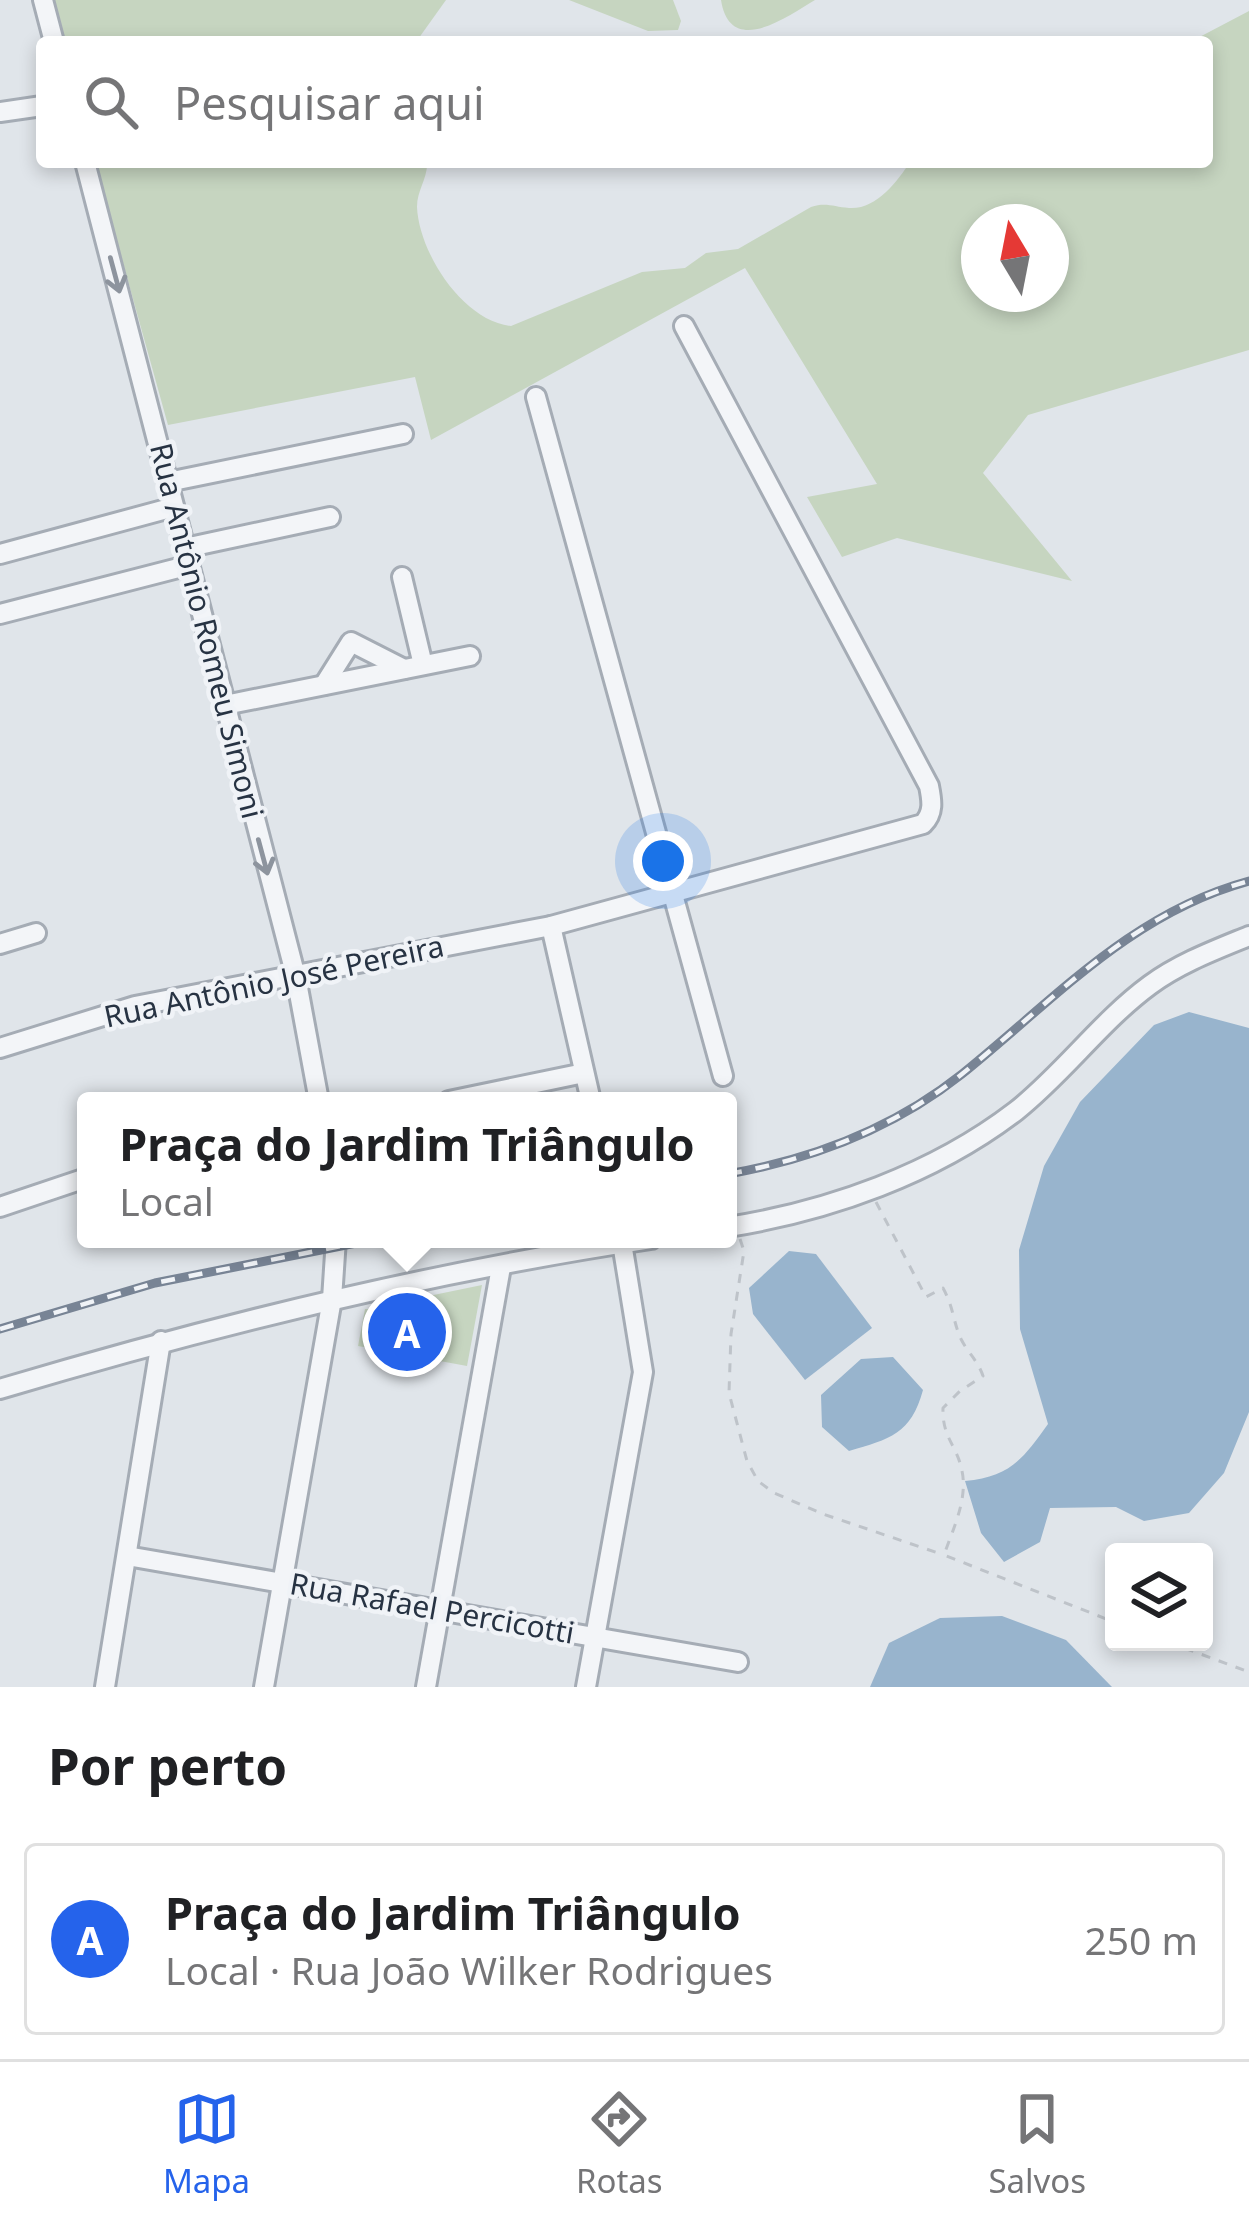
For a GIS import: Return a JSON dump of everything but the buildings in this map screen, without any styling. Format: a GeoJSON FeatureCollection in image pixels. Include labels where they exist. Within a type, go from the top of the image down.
{"type":"FeatureCollection","features":[{"type":"Feature","properties":{"kind":"street"},"geometry":{"type":"LineString","coordinates":[[43,0],[52,36]]}},
{"type":"Feature","properties":{"kind":"street"},"geometry":{"type":"LineString","coordinates":[[0,112],[36,107]]}},
{"type":"Feature","properties":{"kind":"street","name":"Rua Antônio Romeu Simoni"},"geometry":{"type":"LineString","coordinates":[[87,168],[296,977],[317,1092]]}},
{"type":"Feature","properties":{"kind":"street","name":"Rua Antônio José Pereira"},"geometry":{"type":"LineString","coordinates":[[0,1048],[135,1006],[551,926],[923,824],[933,804],[929,786],[684,326]]}},
{"type":"Feature","properties":{"kind":"street"},"geometry":{"type":"LineString","coordinates":[[536,397],[723,1076]]}},
{"type":"Feature","properties":{"kind":"street"},"geometry":{"type":"LineString","coordinates":[[168,482],[404,434]]}},
{"type":"Feature","properties":{"kind":"street"},"geometry":{"type":"LineString","coordinates":[[0,554],[174,507]]}},
{"type":"Feature","properties":{"kind":"street"},"geometry":{"type":"LineString","coordinates":[[0,614],[330,518]]}},
{"type":"Feature","properties":{"kind":"street"},"geometry":{"type":"LineString","coordinates":[[403,577],[414,667]]}},
{"type":"Feature","properties":{"kind":"street"},"geometry":{"type":"LineString","coordinates":[[324,685],[351,642],[414,667]]}},
{"type":"Feature","properties":{"kind":"street"},"geometry":{"type":"LineString","coordinates":[[225,705],[470,656]]}},
{"type":"Feature","properties":{"kind":"street"},"geometry":{"type":"LineString","coordinates":[[551,926],[589,1092]]}},
{"type":"Feature","properties":{"kind":"street"},"geometry":{"type":"LineString","coordinates":[[0,944],[36,933]]}},
{"type":"Feature","properties":{"kind":"street"},"geometry":{"type":"LineString","coordinates":[[737,1226],[799,1213],[933,1162],[1015,1111],[1149,986],[1198,956],[1249,936]]}},
{"type":"Feature","properties":{"kind":"street"},"geometry":{"type":"LineString","coordinates":[[492,1092],[584,1073]]}},
{"type":"Feature","properties":{"kind":"street"},"geometry":{"type":"LineString","coordinates":[[0,1207],[77,1181]]}},
{"type":"Feature","properties":{"kind":"street"},"geometry":{"type":"LineString","coordinates":[[264,1687],[332,1299],[335,1248]]}},
{"type":"Feature","properties":{"kind":"street"},"geometry":{"type":"LineString","coordinates":[[0,1389],[161,1341],[332,1299],[601,1248]]}},
{"type":"Feature","properties":{"kind":"street"},"geometry":{"type":"LineString","coordinates":[[586,1687],[643,1372],[623,1248]]}},
{"type":"Feature","properties":{"kind":"street"},"geometry":{"type":"LineString","coordinates":[[426,1687],[501,1267]]}},
{"type":"Feature","properties":{"kind":"street"},"geometry":{"type":"LineString","coordinates":[[105,1687],[161,1341]]}},
{"type":"Feature","properties":{"kind":"street","name":"Rua Rafael Percicotti"},"geometry":{"type":"LineString","coordinates":[[127,1556],[738,1662]]}},
{"type":"Feature","properties":{"kind":"path"},"geometry":{"type":"LineString","coordinates":[[869,1190],[926,1297],[943,1288],[957,1313],[961,1338],[979,1362],[982,1376],[943,1408],[946,1438],[963,1474],[963,1494],[944,1555]]}},
{"type":"Feature","properties":{"kind":"path"},"geometry":{"type":"LineString","coordinates":[[737,1237],[744,1252],[731,1334],[729,1393],[747,1461],[758,1480],[774,1493],[823,1514],[1105,1618]]}},
{"type":"Feature","properties":{"kind":"path"},"geometry":{"type":"LineString","coordinates":[[1192,1651],[1249,1672]]}},
{"type":"Feature","properties":{"kind":"green space"},"geometry":{"type":"Polygon","coordinates":[[[49,0],[446,0],[420,36],[59,36],[49,0]]]}},
{"type":"Feature","properties":{"kind":"green space"},"geometry":{"type":"Polygon","coordinates":[[[569,0],[673,0],[681,21],[678,30],[648,31],[569,0]]]}},
{"type":"Feature","properties":{"kind":"green space"},"geometry":{"type":"Polygon","coordinates":[[[721,0],[815,0],[775,23],[747,30],[726,17],[721,0]]]}},
{"type":"Feature","properties":{"kind":"green space"},"geometry":{"type":"Polygon","coordinates":[[[1249,11],[1249,350],[1028,415],[983,473],[1072,581],[897,538],[842,557],[807,497],[877,484],[745,268],[431,440],[415,377],[168,425],[97,168],[426,168],[417,207],[435,264],[476,312],[511,326],[642,272],[685,268],[706,253],[738,249],[811,207],[859,207],[877,200],[906,168],[1213,168],[1213,36],[1201,36],[1249,11]]]}},
{"type":"Feature","properties":{"kind":"green space"},"geometry":{"type":"Polygon","coordinates":[[[482,1285],[467,1366],[358,1346],[365,1309],[420,1312],[419,1298],[482,1285]]]}},
{"type":"Feature","properties":{"kind":"water"},"geometry":{"type":"Polygon","coordinates":[[[1189,1012],[1249,1028],[1249,1412],[1224,1473],[1189,1513],[1144,1521],[1116,1507],[1050,1508],[1040,1542],[1004,1562],[981,1533],[965,1481],[1014,1464],[1048,1424],[1020,1329],[1019,1250],[1044,1166],[1080,1102],[1154,1025],[1189,1012]]]}},
{"type":"Feature","properties":{"kind":"water"},"geometry":{"type":"Polygon","coordinates":[[[789,1251],[816,1254],[872,1328],[805,1380],[753,1314],[749,1288],[789,1251]]]}},
{"type":"Feature","properties":{"kind":"water"},"geometry":{"type":"Polygon","coordinates":[[[893,1357],[923,1390],[918,1405],[897,1432],[849,1451],[822,1427],[821,1395],[861,1359],[893,1357]]]}},
{"type":"Feature","properties":{"kind":"water"},"geometry":{"type":"Polygon","coordinates":[[[1002,1616],[1066,1640],[1112,1687],[870,1687],[889,1643],[940,1618],[1002,1616]]]}},
{"type":"Feature","properties":{"kind":"railway"},"geometry":{"type":"LineString","coordinates":[[737,1172],[821,1150],[909,1110],[962,1074],[1131,937],[1207,895],[1249,881]]}},
{"type":"Feature","properties":{"kind":"railway"},"geometry":{"type":"LineString","coordinates":[[0,1329],[155,1283],[331,1248]]}},
{"type":"Feature","properties":{"kind":"place","name":"Praça do Jardim Triângulo"},"geometry":{"type":"Point","coordinates":[407,1332]}}]}
